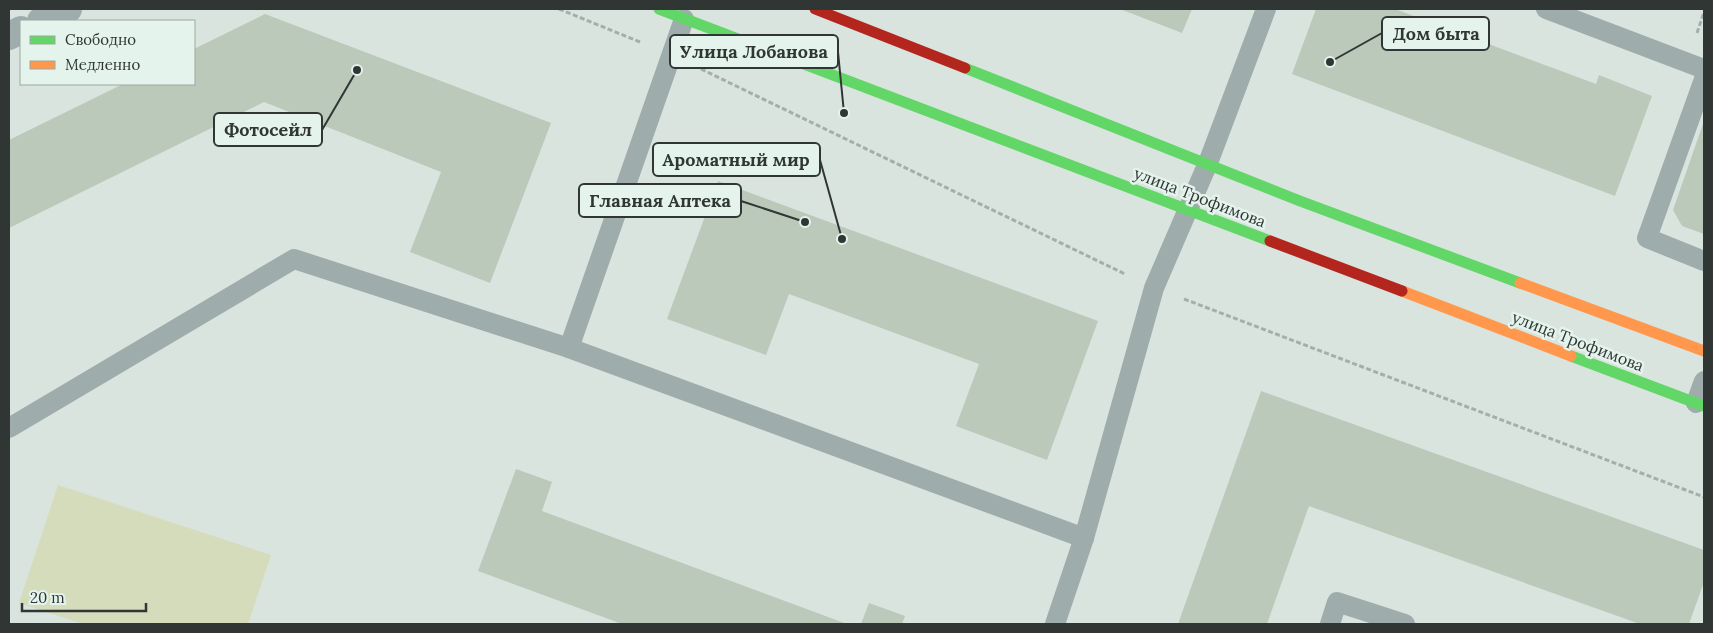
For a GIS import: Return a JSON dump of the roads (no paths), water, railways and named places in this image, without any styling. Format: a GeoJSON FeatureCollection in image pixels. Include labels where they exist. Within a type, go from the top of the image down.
{"type":"FeatureCollection","features":[{"type":"Feature","properties":{"kind":"main road","name":"улица Трофимова"},"geometry":{"type":"LineString","coordinates":[[659,9],[1700,404]]}},
{"type":"Feature","properties":{"kind":"main road","name":"улица Трофимова"},"geometry":{"type":"LineString","coordinates":[[815,9],[1300,201],[1704,351]]}},
{"type":"Feature","properties":{"kind":"street"},"geometry":{"type":"LineString","coordinates":[[43,20],[68,9]]}},
{"type":"Feature","properties":{"kind":"lane"},"geometry":{"type":"LineString","coordinates":[[1055,624],[1084,538],[1154,288],[1208,163],[1266,9]]}},
{"type":"Feature","properties":{"kind":"lane"},"geometry":{"type":"LineString","coordinates":[[1546,9],[1704,69]]}},
{"type":"Feature","properties":{"kind":"lane"},"geometry":{"type":"LineString","coordinates":[[569,348],[684,19]]}},
{"type":"Feature","properties":{"kind":"lane"},"geometry":{"type":"LineString","coordinates":[[1704,79],[1647,238],[1704,261]]}},
{"type":"Feature","properties":{"kind":"lane"},"geometry":{"type":"LineString","coordinates":[[9,428],[294,259],[569,348],[1084,538]]}},
{"type":"Feature","properties":{"kind":"lane"},"geometry":{"type":"LineString","coordinates":[[1700,404],[1704,380]]}},
{"type":"Feature","properties":{"kind":"lane"},"geometry":{"type":"LineString","coordinates":[[1330,624],[1337,602],[1405,624]]}},
{"type":"Feature","properties":{"kind":"place","name":"Дом быта"},"geometry":{"type":"Point","coordinates":[1330,62]}},
{"type":"Feature","properties":{"kind":"place","name":"Фотосейл"},"geometry":{"type":"Point","coordinates":[357,70]}},
{"type":"Feature","properties":{"kind":"place","name":"Улица Лобанова"},"geometry":{"type":"Point","coordinates":[844,113]}},
{"type":"Feature","properties":{"kind":"place","name":"Главная Аптека"},"geometry":{"type":"Point","coordinates":[805,222]}},
{"type":"Feature","properties":{"kind":"place","name":"Ароматный мир"},"geometry":{"type":"Point","coordinates":[842,239]}}]}
